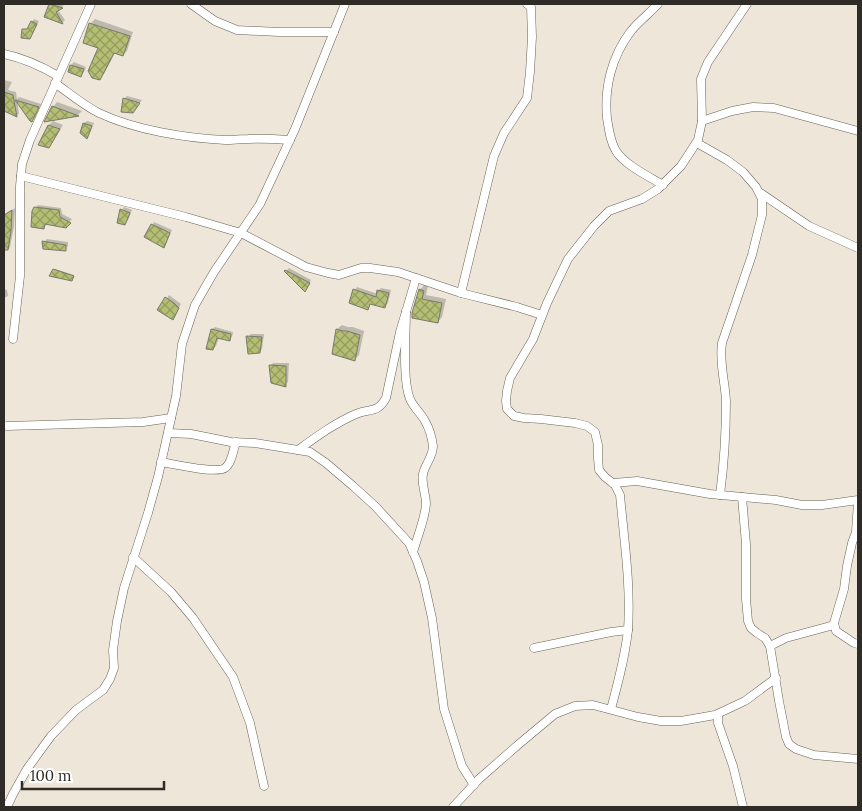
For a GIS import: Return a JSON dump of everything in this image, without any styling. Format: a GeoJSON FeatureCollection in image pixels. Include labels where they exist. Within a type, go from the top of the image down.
{"type":"FeatureCollection","features":[{"type":"Feature","properties":{"kind":"street"},"geometry":{"type":"LineString","coordinates":[[13,339],[20,276],[19,227],[22,164],[56,79],[91,4]]}},
{"type":"Feature","properties":{"kind":"street"},"geometry":{"type":"LineString","coordinates":[[191,4],[215,21],[237,30],[334,32]]}},
{"type":"Feature","properties":{"kind":"street"},"geometry":{"type":"LineString","coordinates":[[7,807],[26,769],[51,736],[76,710],[103,690],[110,679],[114,668],[113,650],[124,588],[148,513],[161,462],[176,396],[182,344],[195,306],[214,272],[260,204],[290,140],[344,4]]}},
{"type":"Feature","properties":{"kind":"street"},"geometry":{"type":"LineString","coordinates":[[658,4],[632,31],[615,57],[607,85],[606,108],[610,137],[617,152],[634,168],[663,185]]}},
{"type":"Feature","properties":{"kind":"street"},"geometry":{"type":"LineString","coordinates":[[611,709],[622,672],[628,630],[628,593],[620,495],[615,485],[604,477],[599,470],[598,445],[595,432],[587,426],[574,422],[514,416],[507,409],[506,390],[510,378],[533,339],[546,303],[568,259],[594,226],[609,211],[642,199],[663,185],[681,166],[697,143],[702,121],[701,79],[708,62],[747,4]]}},
{"type":"Feature","properties":{"kind":"street"},"geometry":{"type":"LineString","coordinates":[[461,293],[494,156],[504,133],[527,98],[532,37],[530,5]]}},
{"type":"Feature","properties":{"kind":"street"},"geometry":{"type":"LineString","coordinates":[[4,54],[39,66],[81,102],[99,113],[125,123],[155,132],[208,139],[261,138],[290,140]]}},
{"type":"Feature","properties":{"kind":"street"},"geometry":{"type":"LineString","coordinates":[[702,121],[753,106],[774,108],[858,131]]}},
{"type":"Feature","properties":{"kind":"street"},"geometry":{"type":"LineString","coordinates":[[697,143],[727,160],[743,172],[756,187],[762,199],[762,215],[752,255],[720,354],[726,399],[726,429],[720,495]]}},
{"type":"Feature","properties":{"kind":"street"},"geometry":{"type":"LineString","coordinates":[[21,176],[178,215],[241,233],[306,266],[328,273],[339,275],[361,268],[398,272],[461,293],[542,315]]}},
{"type":"Feature","properties":{"kind":"street"},"geometry":{"type":"LineString","coordinates":[[759,192],[809,226],[858,248]]}},
{"type":"Feature","properties":{"kind":"street"},"geometry":{"type":"LineString","coordinates":[[298,450],[336,424],[357,414],[375,410],[382,406],[386,398],[400,332],[416,278]]}},
{"type":"Feature","properties":{"kind":"street"},"geometry":{"type":"LineString","coordinates":[[406,312],[405,366],[409,398],[425,420],[432,437],[433,446],[432,455],[423,471],[422,478],[426,496],[426,507],[413,552]]}},
{"type":"Feature","properties":{"kind":"street"},"geometry":{"type":"LineString","coordinates":[[7,426],[143,422],[171,418]]}},
{"type":"Feature","properties":{"kind":"street"},"geometry":{"type":"LineString","coordinates":[[168,433],[191,434],[310,452],[354,486],[409,543],[424,582],[432,618],[444,709],[462,766],[474,785]]}},
{"type":"Feature","properties":{"kind":"street"},"geometry":{"type":"LineString","coordinates":[[161,462],[202,469],[221,469],[230,462],[236,442]]}},
{"type":"Feature","properties":{"kind":"street"},"geometry":{"type":"LineString","coordinates":[[613,483],[637,481],[720,495],[776,500],[802,505],[858,501],[856,532],[847,566],[844,589],[834,623],[836,631],[858,644]]}},
{"type":"Feature","properties":{"kind":"street"},"geometry":{"type":"LineString","coordinates":[[742,497],[746,544],[748,620],[751,628],[765,638],[770,646],[786,737],[789,744],[796,749],[814,755],[858,759]]}},
{"type":"Feature","properties":{"kind":"street"},"geometry":{"type":"LineString","coordinates":[[133,557],[171,592],[193,618],[233,677],[250,723],[264,786]]}},
{"type":"Feature","properties":{"kind":"street"},"geometry":{"type":"LineString","coordinates":[[770,646],[786,638],[834,625]]}},
{"type":"Feature","properties":{"kind":"street"},"geometry":{"type":"LineString","coordinates":[[534,648],[628,630]]}},
{"type":"Feature","properties":{"kind":"street"},"geometry":{"type":"LineString","coordinates":[[453,807],[479,779],[519,744],[555,714],[574,706],[593,705],[638,717],[681,720],[718,714],[745,701],[776,678]]}},
{"type":"Feature","properties":{"kind":"street"},"geometry":{"type":"LineString","coordinates":[[718,714],[718,723],[733,766],[742,807]]}},
{"type":"Feature","properties":{"kind":"building"},"geometry":{"type":"Polygon","coordinates":[[[49,4],[63,8],[56,12],[63,24],[44,17],[49,4]]]}},
{"type":"Feature","properties":{"kind":"building"},"geometry":{"type":"Polygon","coordinates":[[[31,21],[37,24],[30,39],[21,38],[22,29],[27,29],[31,21]]]}},
{"type":"Feature","properties":{"kind":"building"},"geometry":{"type":"Polygon","coordinates":[[[89,23],[130,36],[123,56],[114,53],[100,80],[92,78],[88,71],[98,48],[83,43],[89,23]]]}},
{"type":"Feature","properties":{"kind":"building"},"geometry":{"type":"Polygon","coordinates":[[[70,65],[84,69],[81,77],[68,72],[70,65]]]}},
{"type":"Feature","properties":{"kind":"building"},"geometry":{"type":"Polygon","coordinates":[[[4,92],[13,95],[17,117],[4,111],[4,92]]]}},
{"type":"Feature","properties":{"kind":"building"},"geometry":{"type":"Polygon","coordinates":[[[123,98],[140,103],[133,113],[121,112],[123,98]]]}},
{"type":"Feature","properties":{"kind":"building"},"geometry":{"type":"Polygon","coordinates":[[[15,100],[39,107],[32,122],[30,121],[15,100]]]}},
{"type":"Feature","properties":{"kind":"building"},"geometry":{"type":"Polygon","coordinates":[[[52,106],[79,116],[44,122],[52,106]]]}},
{"type":"Feature","properties":{"kind":"building"},"geometry":{"type":"Polygon","coordinates":[[[83,123],[92,126],[87,139],[80,133],[83,123]]]}},
{"type":"Feature","properties":{"kind":"building"},"geometry":{"type":"Polygon","coordinates":[[[48,125],[60,129],[49,148],[38,145],[48,125]]]}},
{"type":"Feature","properties":{"kind":"building"},"geometry":{"type":"Polygon","coordinates":[[[34,207],[59,210],[60,217],[71,223],[66,228],[45,224],[44,229],[31,227],[34,207]]]}},
{"type":"Feature","properties":{"kind":"building"},"geometry":{"type":"Polygon","coordinates":[[[120,209],[130,213],[125,225],[117,223],[120,209]]]}},
{"type":"Feature","properties":{"kind":"building"},"geometry":{"type":"Polygon","coordinates":[[[12,210],[8,250],[4,250],[4,215],[12,210]]]}},
{"type":"Feature","properties":{"kind":"building"},"geometry":{"type":"Polygon","coordinates":[[[151,224],[170,233],[164,248],[144,237],[151,224]]]}},
{"type":"Feature","properties":{"kind":"building"},"geometry":{"type":"Polygon","coordinates":[[[42,241],[66,245],[66,251],[43,249],[42,241]]]}},
{"type":"Feature","properties":{"kind":"building"},"geometry":{"type":"Polygon","coordinates":[[[53,269],[74,276],[72,281],[49,276],[53,269]]]}},
{"type":"Feature","properties":{"kind":"building"},"geometry":{"type":"Polygon","coordinates":[[[284,271],[310,283],[305,292],[284,271]]]}},
{"type":"Feature","properties":{"kind":"building"},"geometry":{"type":"Polygon","coordinates":[[[353,289],[376,297],[377,290],[389,293],[385,308],[370,304],[368,310],[349,303],[353,289]]]}},
{"type":"Feature","properties":{"kind":"building"},"geometry":{"type":"Polygon","coordinates":[[[419,289],[424,291],[422,299],[442,303],[438,323],[412,318],[419,289]]]}},
{"type":"Feature","properties":{"kind":"building"},"geometry":{"type":"Polygon","coordinates":[[[165,297],[179,308],[173,320],[157,310],[165,297]]]}},
{"type":"Feature","properties":{"kind":"building"},"geometry":{"type":"Polygon","coordinates":[[[211,329],[231,334],[230,341],[217,338],[213,350],[206,349],[211,329]]]}},
{"type":"Feature","properties":{"kind":"building"},"geometry":{"type":"Polygon","coordinates":[[[336,329],[360,335],[355,361],[332,354],[336,329]]]}},
{"type":"Feature","properties":{"kind":"building"},"geometry":{"type":"Polygon","coordinates":[[[246,336],[262,337],[260,353],[248,354],[246,336]]]}},
{"type":"Feature","properties":{"kind":"building"},"geometry":{"type":"Polygon","coordinates":[[[269,365],[286,366],[286,387],[271,383],[269,365]]]}}]}
